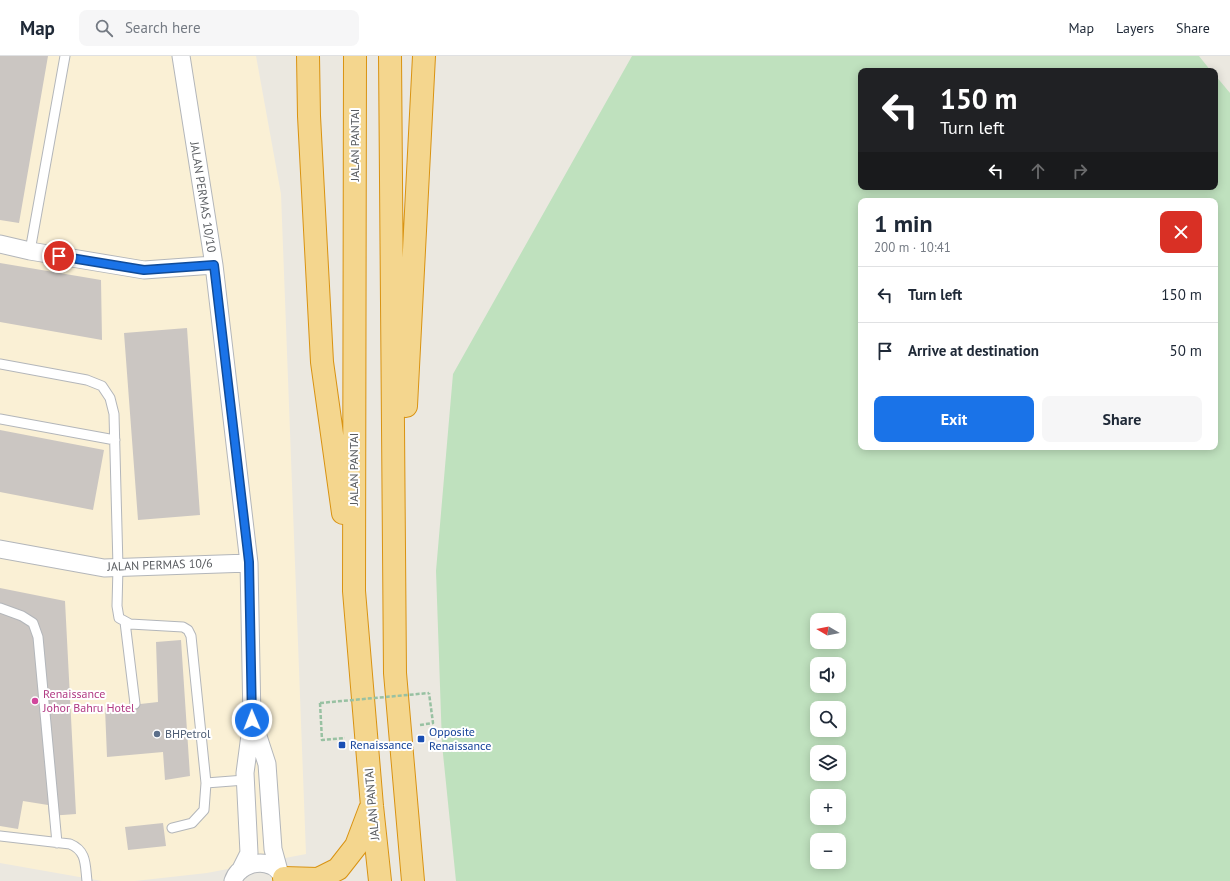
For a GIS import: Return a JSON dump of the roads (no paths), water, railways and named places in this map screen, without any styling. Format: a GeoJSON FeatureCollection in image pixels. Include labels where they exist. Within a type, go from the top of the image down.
{"type":"FeatureCollection","features":[{"type":"Feature","properties":{"kind":"highway"},"geometry":{"type":"LineString","coordinates":[[308,56],[309,116],[322,362],[354,591]]}},
{"type":"Feature","properties":{"kind":"highway"},"geometry":{"type":"LineString","coordinates":[[309,116],[313,56]]}},
{"type":"Feature","properties":{"kind":"highway","name":"JALAN PANTAI"},"geometry":{"type":"LineString","coordinates":[[355,56],[354,591],[372,806],[380,881]]}},
{"type":"Feature","properties":{"kind":"highway"},"geometry":{"type":"LineString","coordinates":[[390,56],[395,673],[413,881]]}},
{"type":"Feature","properties":{"kind":"highway"},"geometry":{"type":"LineString","coordinates":[[394,625],[423,99],[424,56]]}},
{"type":"Feature","properties":{"kind":"highway"},"geometry":{"type":"LineString","coordinates":[[423,99],[430,56]]}},
{"type":"Feature","properties":{"kind":"highway"},"geometry":{"type":"LineString","coordinates":[[283,877],[318,879],[338,869],[356,846],[372,806]]}},
{"type":"Feature","properties":{"kind":"street","name":"JALAN PERMAS 10/10"},"geometry":{"type":"LineString","coordinates":[[181,56],[214,265],[249,562],[252,720],[244,772],[249,853],[236,876]]}},
{"type":"Feature","properties":{"kind":"street"},"geometry":{"type":"LineString","coordinates":[[0,244],[30,251],[144,270],[214,265]]}},
{"type":"Feature","properties":{"kind":"street","name":"JALAN PERMAS 10/6"},"geometry":{"type":"LineString","coordinates":[[0,549],[104,568],[249,562]]}},
{"type":"Feature","properties":{"kind":"street","name":"JALAN PERMAS 10/10"},"geometry":{"type":"LineString","coordinates":[[252,720],[267,764],[273,849],[283,877]]}},
{"type":"Feature","properties":{"kind":"street"},"geometry":{"type":"LineString","coordinates":[[236,876],[247,866],[264,864],[272,866],[283,877]]}},
{"type":"Feature","properties":{"kind":"lane"},"geometry":{"type":"LineString","coordinates":[[30,251],[65,56]]}},
{"type":"Feature","properties":{"kind":"lane"},"geometry":{"type":"LineString","coordinates":[[0,364],[87,380],[102,386],[110,398],[114,414],[118,567],[117,606],[120,618],[130,624],[183,627],[188,630],[191,636],[206,783],[204,810],[192,823],[172,828]]}},
{"type":"Feature","properties":{"kind":"lane"},"geometry":{"type":"LineString","coordinates":[[0,419],[114,440]]}},
{"type":"Feature","properties":{"kind":"lane"},"geometry":{"type":"LineString","coordinates":[[0,608],[22,616],[33,623],[38,637],[57,843]]}},
{"type":"Feature","properties":{"kind":"lane"},"geometry":{"type":"LineString","coordinates":[[125,622],[135,704]]}},
{"type":"Feature","properties":{"kind":"lane"},"geometry":{"type":"LineString","coordinates":[[206,783],[245,780]]}},
{"type":"Feature","properties":{"kind":"lane"},"geometry":{"type":"LineString","coordinates":[[0,836],[70,844],[78,847],[84,858],[87,881]]}},
{"type":"Feature","properties":{"kind":"place","name":"Renaissance Johor Bahru Hotel"},"geometry":{"type":"Point","coordinates":[35,701]}},
{"type":"Feature","properties":{"kind":"place","name":"BHPetrol"},"geometry":{"type":"Point","coordinates":[157,734]}},
{"type":"Feature","properties":{"kind":"place","name":"Opposite Renaissance"},"geometry":{"type":"Point","coordinates":[421,739]}},
{"type":"Feature","properties":{"kind":"place","name":"Renaissance"},"geometry":{"type":"Point","coordinates":[342,745]}}]}
